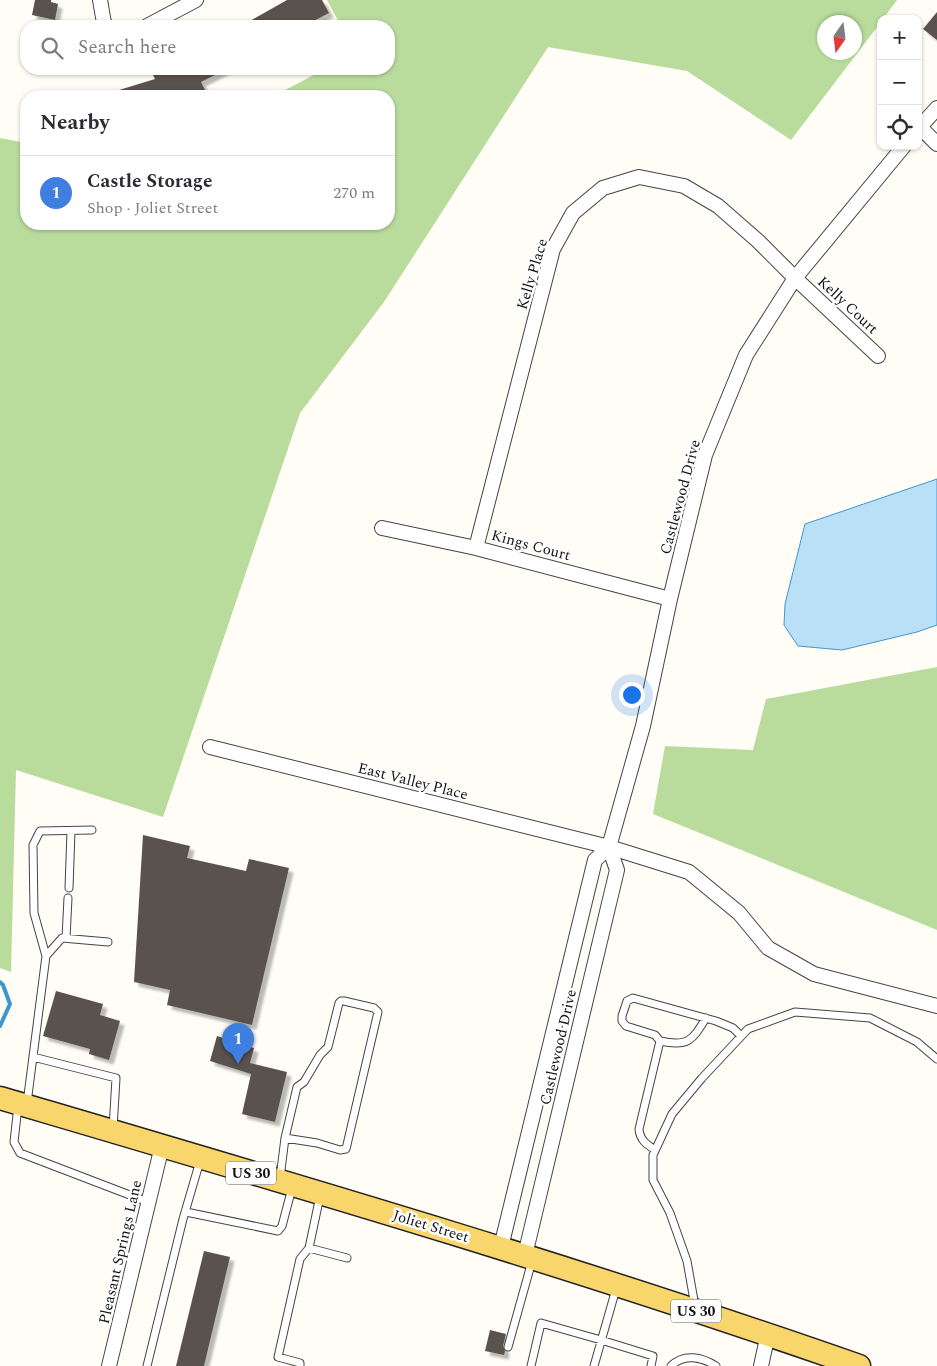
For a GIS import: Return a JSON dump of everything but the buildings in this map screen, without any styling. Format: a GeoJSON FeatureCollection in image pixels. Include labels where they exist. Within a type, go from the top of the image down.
{"type":"FeatureCollection","features":[{"type":"Feature","properties":{"kind":"main road","name":"Joliet Street"},"geometry":{"type":"LineString","coordinates":[[15,1103],[501,1247],[768,1334],[859,1366]]}},
{"type":"Feature","properties":{"kind":"street"},"geometry":{"type":"LineString","coordinates":[[100,0],[105,20]]}},
{"type":"Feature","properties":{"kind":"street"},"geometry":{"type":"LineString","coordinates":[[158,20],[196,0]]}},
{"type":"Feature","properties":{"kind":"street"},"geometry":{"type":"LineString","coordinates":[[922,125],[937,108]]}},
{"type":"Feature","properties":{"kind":"street"},"geometry":{"type":"LineString","coordinates":[[922,131],[937,144]]}},
{"type":"Feature","properties":{"kind":"street","name":"Castlewood Drive"},"geometry":{"type":"LineString","coordinates":[[501,1247],[595,860],[609,847],[643,726],[670,599],[705,455],[746,355],[795,278],[901,150]]}},
{"type":"Feature","properties":{"kind":"street","name":"Kelly Place"},"geometry":{"type":"LineString","coordinates":[[476,548],[553,249],[573,213],[603,188],[638,177],[684,186],[718,206],[758,241],[795,278]]}},
{"type":"Feature","properties":{"kind":"street","name":"Kelly Court"},"geometry":{"type":"LineString","coordinates":[[795,278],[878,356]]}},
{"type":"Feature","properties":{"kind":"street","name":"Kings Court"},"geometry":{"type":"LineString","coordinates":[[382,528],[476,548],[670,599]]}},
{"type":"Feature","properties":{"kind":"street","name":"East Valley Place"},"geometry":{"type":"LineString","coordinates":[[210,747],[609,847],[689,872],[739,914],[768,948],[814,974],[937,1006]]}},
{"type":"Feature","properties":{"kind":"street","name":"Castlewood Drive"},"geometry":{"type":"LineString","coordinates":[[529,1257],[617,870],[609,847]]}},
{"type":"Feature","properties":{"kind":"street","name":"Pleasant Springs Lane"},"geometry":{"type":"LineString","coordinates":[[109,1366],[162,1146]]}},
{"type":"Feature","properties":{"kind":"street"},"geometry":{"type":"LineString","coordinates":[[761,1366],[768,1334]]}},
{"type":"Feature","properties":{"kind":"lane"},"geometry":{"type":"LineString","coordinates":[[92,830],[40,830],[33,845],[34,913],[46,956],[33,1057],[15,1103],[14,1142],[20,1153],[148,1202]]}},
{"type":"Feature","properties":{"kind":"lane"},"geometry":{"type":"LineString","coordinates":[[69,888],[71,831]]}},
{"type":"Feature","properties":{"kind":"lane"},"geometry":{"type":"LineString","coordinates":[[66,938],[68,898]]}},
{"type":"Feature","properties":{"kind":"lane"},"geometry":{"type":"LineString","coordinates":[[46,956],[62,938],[108,942]]}},
{"type":"Feature","properties":{"kind":"lane"},"geometry":{"type":"LineString","coordinates":[[706,1018],[696,1035],[690,1040],[673,1044],[660,1041],[655,1035],[626,1026],[622,1021],[626,1001],[633,998],[706,1018],[733,1028],[741,1036]]}},
{"type":"Feature","properties":{"kind":"lane"},"geometry":{"type":"LineString","coordinates":[[186,1212],[278,1231],[282,1226],[286,1183],[285,1138],[297,1087],[304,1082],[320,1055],[328,1048],[339,1003],[344,1001],[374,1008],[378,1012],[346,1149],[340,1150],[317,1143],[285,1138]]}},
{"type":"Feature","properties":{"kind":"lane"},"geometry":{"type":"LineString","coordinates":[[696,1311],[687,1261],[670,1213],[654,1180],[653,1155],[672,1114],[748,1028],[795,1012],[870,1018],[917,1042],[937,1059]]}},
{"type":"Feature","properties":{"kind":"lane"},"geometry":{"type":"LineString","coordinates":[[655,1150],[644,1143],[640,1137],[639,1129],[660,1041]]}},
{"type":"Feature","properties":{"kind":"lane"},"geometry":{"type":"LineString","coordinates":[[33,1057],[116,1078],[112,1132]]}},
{"type":"Feature","properties":{"kind":"lane"},"geometry":{"type":"LineString","coordinates":[[147,1366],[201,1158]]}},
{"type":"Feature","properties":{"kind":"lane"},"geometry":{"type":"LineString","coordinates":[[300,1366],[300,1363],[278,1357],[300,1259],[309,1248],[320,1193]]}},
{"type":"Feature","properties":{"kind":"lane"},"geometry":{"type":"LineString","coordinates":[[309,1248],[347,1258]]}},
{"type":"Feature","properties":{"kind":"lane"},"geometry":{"type":"LineString","coordinates":[[508,1347],[529,1257]]}},
{"type":"Feature","properties":{"kind":"lane"},"geometry":{"type":"LineString","coordinates":[[594,1366],[616,1286]]}},
{"type":"Feature","properties":{"kind":"lane"},"geometry":{"type":"LineString","coordinates":[[531,1366],[541,1324],[653,1356],[651,1366]]}},
{"type":"Feature","properties":{"kind":"lane"},"geometry":{"type":"LineString","coordinates":[[671,1366],[682,1358],[691,1357],[716,1366]]}},
{"type":"Feature","properties":{"kind":"green space"},"geometry":{"type":"Polygon","coordinates":[[[327,0],[897,0],[886,15],[877,15],[877,27],[862,47],[862,15],[817,15],[817,60],[852,60],[791,140],[687,71],[548,47],[384,302],[300,413],[163,817],[16,770],[11,972],[0,968],[0,138],[20,142],[20,230],[395,230],[395,90],[285,90],[314,75],[395,75],[395,20],[338,20],[327,0]]]}},
{"type":"Feature","properties":{"kind":"green space"},"geometry":{"type":"Polygon","coordinates":[[[937,667],[937,930],[653,814],[665,746],[753,750],[766,699],[937,667]]]}},
{"type":"Feature","properties":{"kind":"water"},"geometry":{"type":"Polygon","coordinates":[[[937,479],[937,625],[917,632],[842,650],[798,646],[784,625],[785,604],[805,524],[937,479]]]}},
{"type":"Feature","properties":{"kind":"waterway"},"geometry":{"type":"LineString","coordinates":[[0,982],[10,1004],[0,1026]]}},
{"type":"Feature","properties":{"kind":"place","name":"Castle Storage"},"geometry":{"type":"Point","coordinates":[238,1064]}}]}
